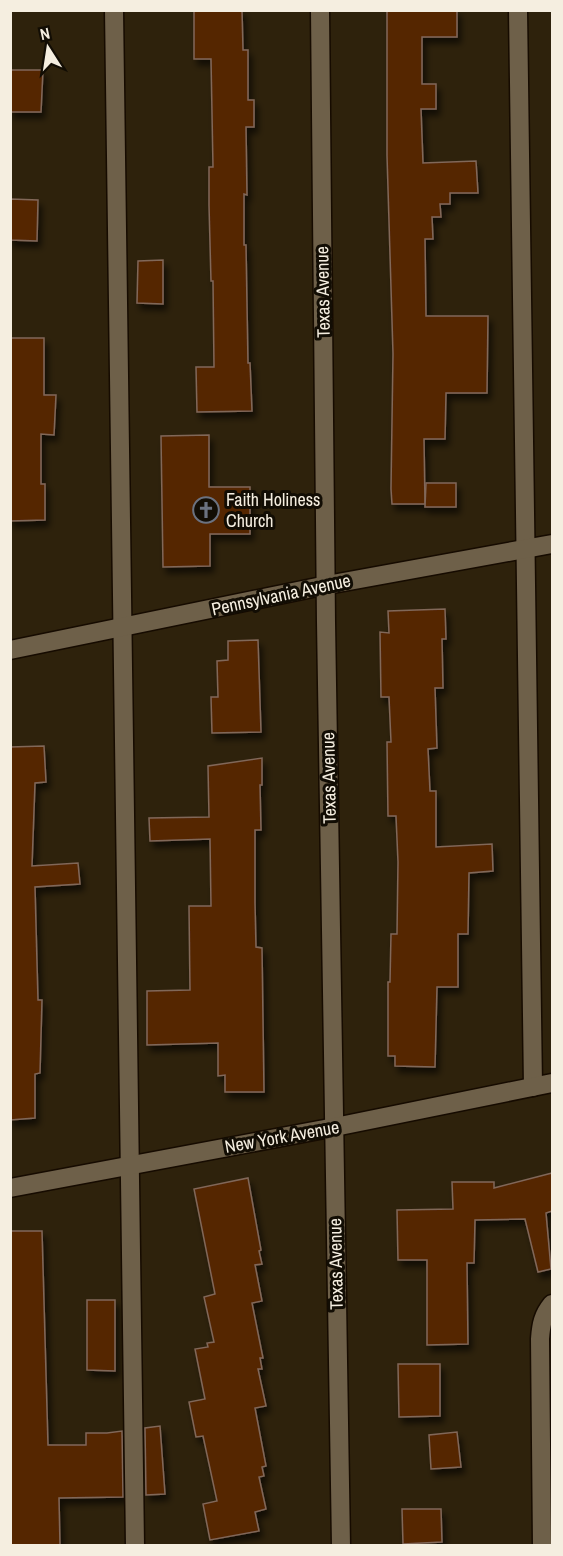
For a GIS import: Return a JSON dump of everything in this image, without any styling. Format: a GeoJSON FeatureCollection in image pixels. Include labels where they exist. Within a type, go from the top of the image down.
{"type":"FeatureCollection","features":[{"type":"Feature","properties":{"kind":"street"},"geometry":{"type":"LineString","coordinates":[[114,10],[135,1545]]}},
{"type":"Feature","properties":{"kind":"street","name":"Texas Avenue"},"geometry":{"type":"LineString","coordinates":[[320,10],[341,1545]]}},
{"type":"Feature","properties":{"kind":"street"},"geometry":{"type":"LineString","coordinates":[[518,10],[533,1087]]}},
{"type":"Feature","properties":{"kind":"street","name":"Pennsylvania Avenue"},"geometry":{"type":"LineString","coordinates":[[10,650],[327,585],[552,544]]}},
{"type":"Feature","properties":{"kind":"street","name":"New York Avenue"},"geometry":{"type":"LineString","coordinates":[[10,1188],[335,1127],[552,1083]]}},
{"type":"Feature","properties":{"kind":"street"},"geometry":{"type":"LineString","coordinates":[[542,1545],[540,1338],[545,1312],[552,1304]]}},
{"type":"Feature","properties":{"kind":"building"},"geometry":{"type":"Polygon","coordinates":[[[194,10],[242,10],[243,50],[248,50],[248,100],[254,100],[254,127],[246,127],[247,195],[244,194],[244,245],[246,245],[248,363],[250,363],[252,411],[197,412],[196,367],[214,367],[209,205],[209,167],[213,167],[211,59],[194,59],[194,10]]]}},
{"type":"Feature","properties":{"kind":"building"},"geometry":{"type":"Polygon","coordinates":[[[387,10],[457,10],[457,37],[422,37],[422,84],[436,84],[436,109],[421,109],[423,163],[476,161],[478,193],[450,193],[450,204],[440,204],[441,217],[432,217],[433,239],[425,239],[426,316],[488,316],[487,393],[446,393],[445,439],[424,439],[425,504],[392,504],[393,354],[387,155],[387,10]]]}},
{"type":"Feature","properties":{"kind":"building"},"geometry":{"type":"Polygon","coordinates":[[[10,70],[43,70],[41,112],[10,112],[10,70]]]}},
{"type":"Feature","properties":{"kind":"building"},"geometry":{"type":"Polygon","coordinates":[[[10,199],[38,200],[37,241],[10,240],[10,199]]]}},
{"type":"Feature","properties":{"kind":"building"},"geometry":{"type":"Polygon","coordinates":[[[163,260],[163,304],[137,303],[138,261],[163,260]]]}},
{"type":"Feature","properties":{"kind":"building"},"geometry":{"type":"Polygon","coordinates":[[[10,338],[44,338],[44,395],[56,395],[54,435],[41,434],[41,484],[45,484],[45,520],[10,521],[10,338]]]}},
{"type":"Feature","properties":{"kind":"building","name":"Faith Holiness Church"},"geometry":{"type":"Polygon","coordinates":[[[209,435],[209,487],[250,487],[250,534],[210,534],[210,566],[163,567],[161,436],[209,435]]]}},
{"type":"Feature","properties":{"kind":"building"},"geometry":{"type":"Polygon","coordinates":[[[426,483],[456,483],[456,507],[425,507],[426,483]]]}},
{"type":"Feature","properties":{"kind":"building"},"geometry":{"type":"Polygon","coordinates":[[[445,609],[446,639],[442,639],[443,688],[435,688],[437,748],[428,749],[430,791],[436,791],[436,847],[492,844],[493,871],[469,873],[468,934],[458,934],[458,987],[437,987],[435,1067],[395,1066],[395,1056],[388,1056],[388,982],[390,982],[391,934],[397,934],[398,862],[396,816],[388,816],[387,742],[391,742],[389,697],[381,697],[380,632],[389,633],[388,611],[445,609]]]}},
{"type":"Feature","properties":{"kind":"building"},"geometry":{"type":"Polygon","coordinates":[[[258,640],[261,732],[212,733],[211,697],[218,697],[217,661],[228,660],[228,641],[258,640]]]}},
{"type":"Feature","properties":{"kind":"building"},"geometry":{"type":"Polygon","coordinates":[[[44,746],[46,782],[35,783],[32,866],[78,863],[80,884],[35,887],[38,1000],[42,1000],[40,1073],[35,1074],[35,1118],[10,1120],[10,747],[44,746]]]}},
{"type":"Feature","properties":{"kind":"building"},"geometry":{"type":"Polygon","coordinates":[[[262,758],[261,830],[255,830],[255,903],[256,947],[262,948],[264,1092],[225,1092],[225,1075],[218,1076],[218,1043],[147,1045],[147,991],[190,990],[189,906],[211,906],[210,839],[150,841],[149,818],[209,817],[208,766],[262,758]]]}},
{"type":"Feature","properties":{"kind":"building"},"geometry":{"type":"Polygon","coordinates":[[[552,1173],[552,1211],[546,1213],[551,1269],[538,1272],[525,1219],[475,1220],[474,1263],[467,1263],[468,1344],[427,1345],[427,1260],[398,1260],[397,1210],[453,1209],[452,1182],[494,1182],[494,1188],[552,1173]]]}},
{"type":"Feature","properties":{"kind":"building"},"geometry":{"type":"Polygon","coordinates":[[[248,1178],[262,1264],[255,1265],[262,1301],[252,1303],[263,1358],[260,1358],[262,1369],[258,1369],[266,1406],[255,1408],[266,1466],[262,1467],[264,1476],[259,1477],[266,1509],[255,1512],[259,1531],[210,1540],[203,1504],[217,1501],[203,1436],[196,1437],[189,1402],[205,1399],[195,1349],[208,1347],[207,1343],[214,1342],[204,1297],[215,1294],[194,1189],[248,1178]]]}},
{"type":"Feature","properties":{"kind":"building"},"geometry":{"type":"Polygon","coordinates":[[[10,1231],[42,1231],[48,1445],[86,1445],[86,1433],[122,1431],[123,1497],[59,1498],[60,1545],[10,1545],[10,1231]]]}},
{"type":"Feature","properties":{"kind":"building"},"geometry":{"type":"Polygon","coordinates":[[[87,1300],[115,1300],[115,1371],[87,1370],[87,1300]]]}},
{"type":"Feature","properties":{"kind":"building"},"geometry":{"type":"Polygon","coordinates":[[[398,1364],[440,1364],[440,1416],[399,1417],[398,1364]]]}},
{"type":"Feature","properties":{"kind":"building"},"geometry":{"type":"Polygon","coordinates":[[[160,1426],[165,1494],[146,1495],[145,1428],[160,1426]]]}},
{"type":"Feature","properties":{"kind":"building"},"geometry":{"type":"Polygon","coordinates":[[[457,1432],[461,1467],[431,1469],[429,1435],[457,1432]]]}},
{"type":"Feature","properties":{"kind":"building"},"geometry":{"type":"Polygon","coordinates":[[[402,1509],[441,1509],[442,1542],[403,1544],[402,1509]]]}},
{"type":"Feature","properties":{"kind":"place","name":"Faith Holiness Church"},"geometry":{"type":"Point","coordinates":[206,510]}}]}
